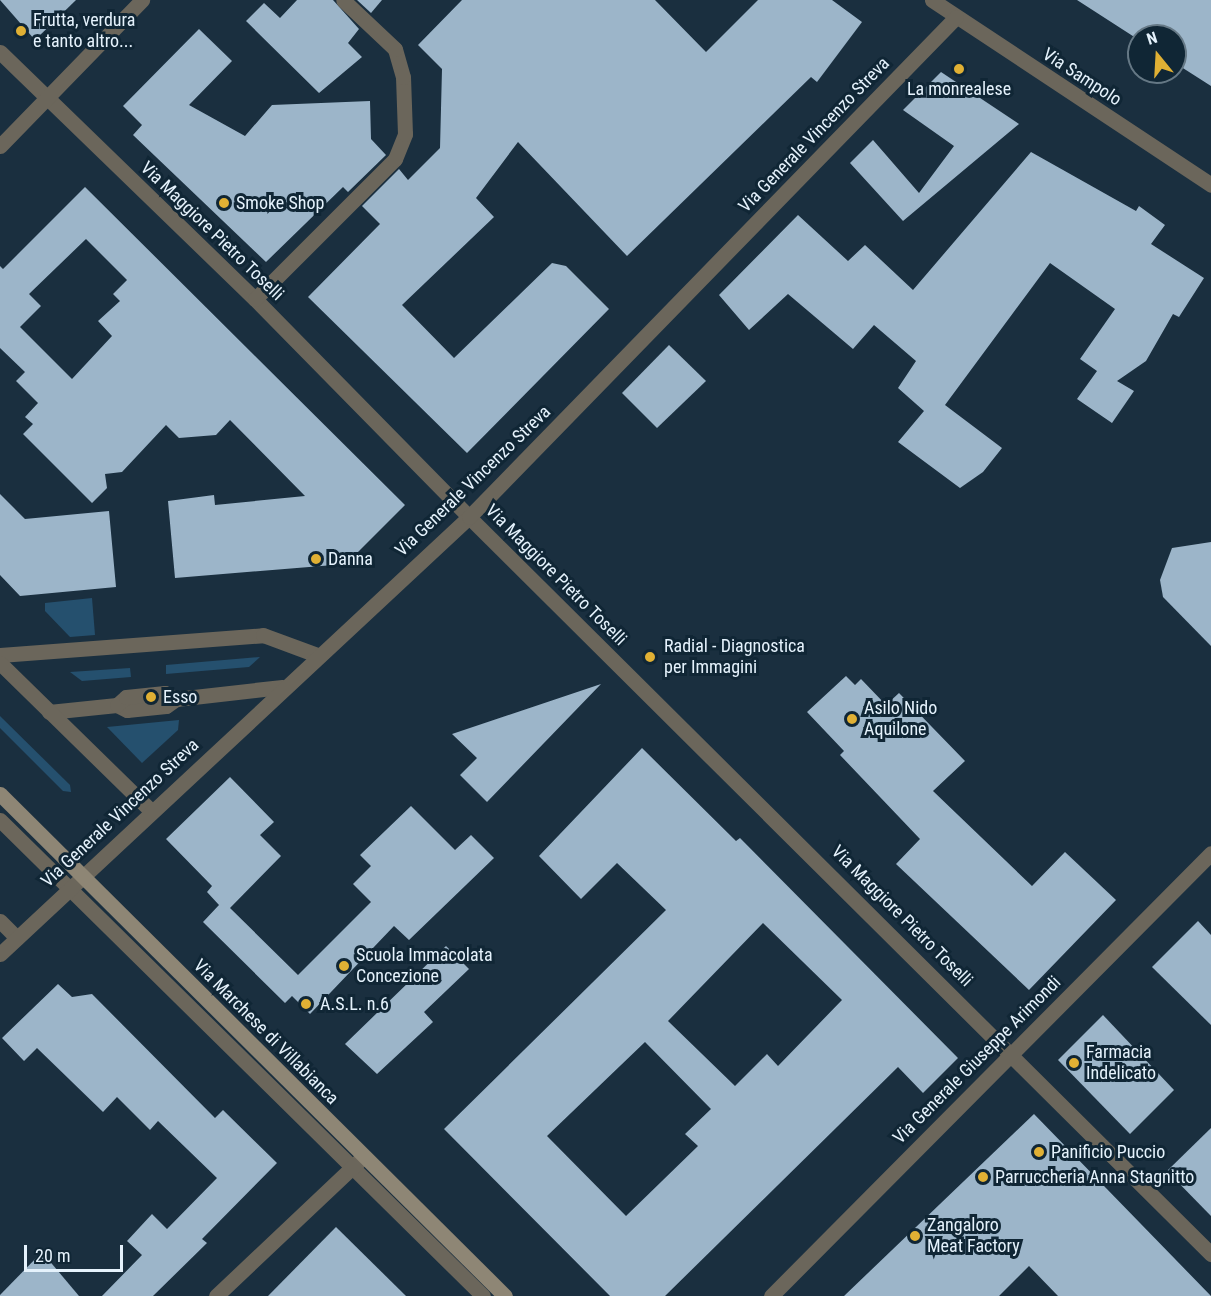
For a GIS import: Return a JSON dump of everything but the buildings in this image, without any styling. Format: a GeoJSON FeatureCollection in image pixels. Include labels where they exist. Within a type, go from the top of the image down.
{"type":"FeatureCollection","features":[{"type":"Feature","properties":{"kind":"street"},"geometry":{"type":"LineString","coordinates":[[0,146],[142,0]]}},
{"type":"Feature","properties":{"kind":"street"},"geometry":{"type":"LineString","coordinates":[[255,298],[395,159],[405,134],[403,77],[395,49],[343,0]]}},
{"type":"Feature","properties":{"kind":"street","name":"Via Sampolo"},"geometry":{"type":"LineString","coordinates":[[932,0],[1211,185]]}},
{"type":"Feature","properties":{"kind":"street","name":"Via Generale Vincenzo Streva"},"geometry":{"type":"LineString","coordinates":[[0,954],[282,687],[469,517],[956,17]]}},
{"type":"Feature","properties":{"kind":"street","name":"Via Maggiore Pietro Toselli"},"geometry":{"type":"LineString","coordinates":[[0,52],[255,298],[469,517],[1012,1052],[1211,1254]]}},
{"type":"Feature","properties":{"kind":"street"},"geometry":{"type":"LineString","coordinates":[[0,655],[263,635],[317,655]]}},
{"type":"Feature","properties":{"kind":"street"},"geometry":{"type":"LineString","coordinates":[[0,663],[150,810]]}},
{"type":"Feature","properties":{"kind":"street"},"geometry":{"type":"LineString","coordinates":[[50,712],[117,705],[126,697],[165,693],[176,699],[282,687]]}},
{"type":"Feature","properties":{"kind":"street","name":"Via Marchese di Villabianca"},"geometry":{"type":"LineString","coordinates":[[0,795],[358,1162],[483,1296]]}},
{"type":"Feature","properties":{"kind":"street","name":"Via Marchese di Villabianca"},"geometry":{"type":"LineString","coordinates":[[0,820],[358,1162],[505,1296]]}},
{"type":"Feature","properties":{"kind":"street","name":"Via Generale Giuseppe Arimondi"},"geometry":{"type":"LineString","coordinates":[[771,1296],[1211,853]]}},
{"type":"Feature","properties":{"kind":"street"},"geometry":{"type":"LineString","coordinates":[[0,921],[17,938]]}},
{"type":"Feature","properties":{"kind":"street"},"geometry":{"type":"LineString","coordinates":[[216,1296],[358,1162]]}},
{"type":"Feature","properties":{"kind":"shaded area"},"geometry":{"type":"Polygon","coordinates":[[[92,598],[95,635],[70,637],[45,611],[45,603],[92,598]]]}},
{"type":"Feature","properties":{"kind":"shaded area"},"geometry":{"type":"Polygon","coordinates":[[[260,657],[249,667],[166,674],[166,665],[260,657]]]}},
{"type":"Feature","properties":{"kind":"shaded area"},"geometry":{"type":"Polygon","coordinates":[[[130,668],[131,677],[82,681],[70,672],[130,668]]]}},
{"type":"Feature","properties":{"kind":"shaded area"},"geometry":{"type":"Polygon","coordinates":[[[0,716],[70,785],[71,792],[63,791],[0,728],[0,716]]]}},
{"type":"Feature","properties":{"kind":"shaded area"},"geometry":{"type":"Polygon","coordinates":[[[179,720],[178,730],[142,763],[107,727],[179,720]]]}},
{"type":"Feature","properties":{"kind":"place","name":"Frutta, verdura e tanto altro..."},"geometry":{"type":"Point","coordinates":[21,31]}},
{"type":"Feature","properties":{"kind":"place","name":"La monrealese"},"geometry":{"type":"Point","coordinates":[959,69]}},
{"type":"Feature","properties":{"kind":"place","name":"Smoke Shop"},"geometry":{"type":"Point","coordinates":[224,203]}},
{"type":"Feature","properties":{"kind":"place","name":"Danna"},"geometry":{"type":"Point","coordinates":[316,559]}},
{"type":"Feature","properties":{"kind":"place","name":"Radial - Diagnostica per Immagini"},"geometry":{"type":"Point","coordinates":[650,657]}},
{"type":"Feature","properties":{"kind":"place","name":"Esso"},"geometry":{"type":"Point","coordinates":[151,697]}},
{"type":"Feature","properties":{"kind":"place","name":"Asilo Nido Aquilone"},"geometry":{"type":"Point","coordinates":[852,719]}},
{"type":"Feature","properties":{"kind":"place","name":"Scuola Immacolata Concezione"},"geometry":{"type":"Point","coordinates":[344,966]}},
{"type":"Feature","properties":{"kind":"place","name":"A.S.L. n.6"},"geometry":{"type":"Point","coordinates":[306,1004]}},
{"type":"Feature","properties":{"kind":"place","name":"Farmacia Indelicato"},"geometry":{"type":"Point","coordinates":[1074,1063]}},
{"type":"Feature","properties":{"kind":"place","name":"Panificio Puccio"},"geometry":{"type":"Point","coordinates":[1039,1152]}},
{"type":"Feature","properties":{"kind":"place","name":"Parruccheria Anna Stagnitto"},"geometry":{"type":"Point","coordinates":[983,1177]}},
{"type":"Feature","properties":{"kind":"place","name":"Zangaloro Meat Factory"},"geometry":{"type":"Point","coordinates":[915,1236]}}]}
